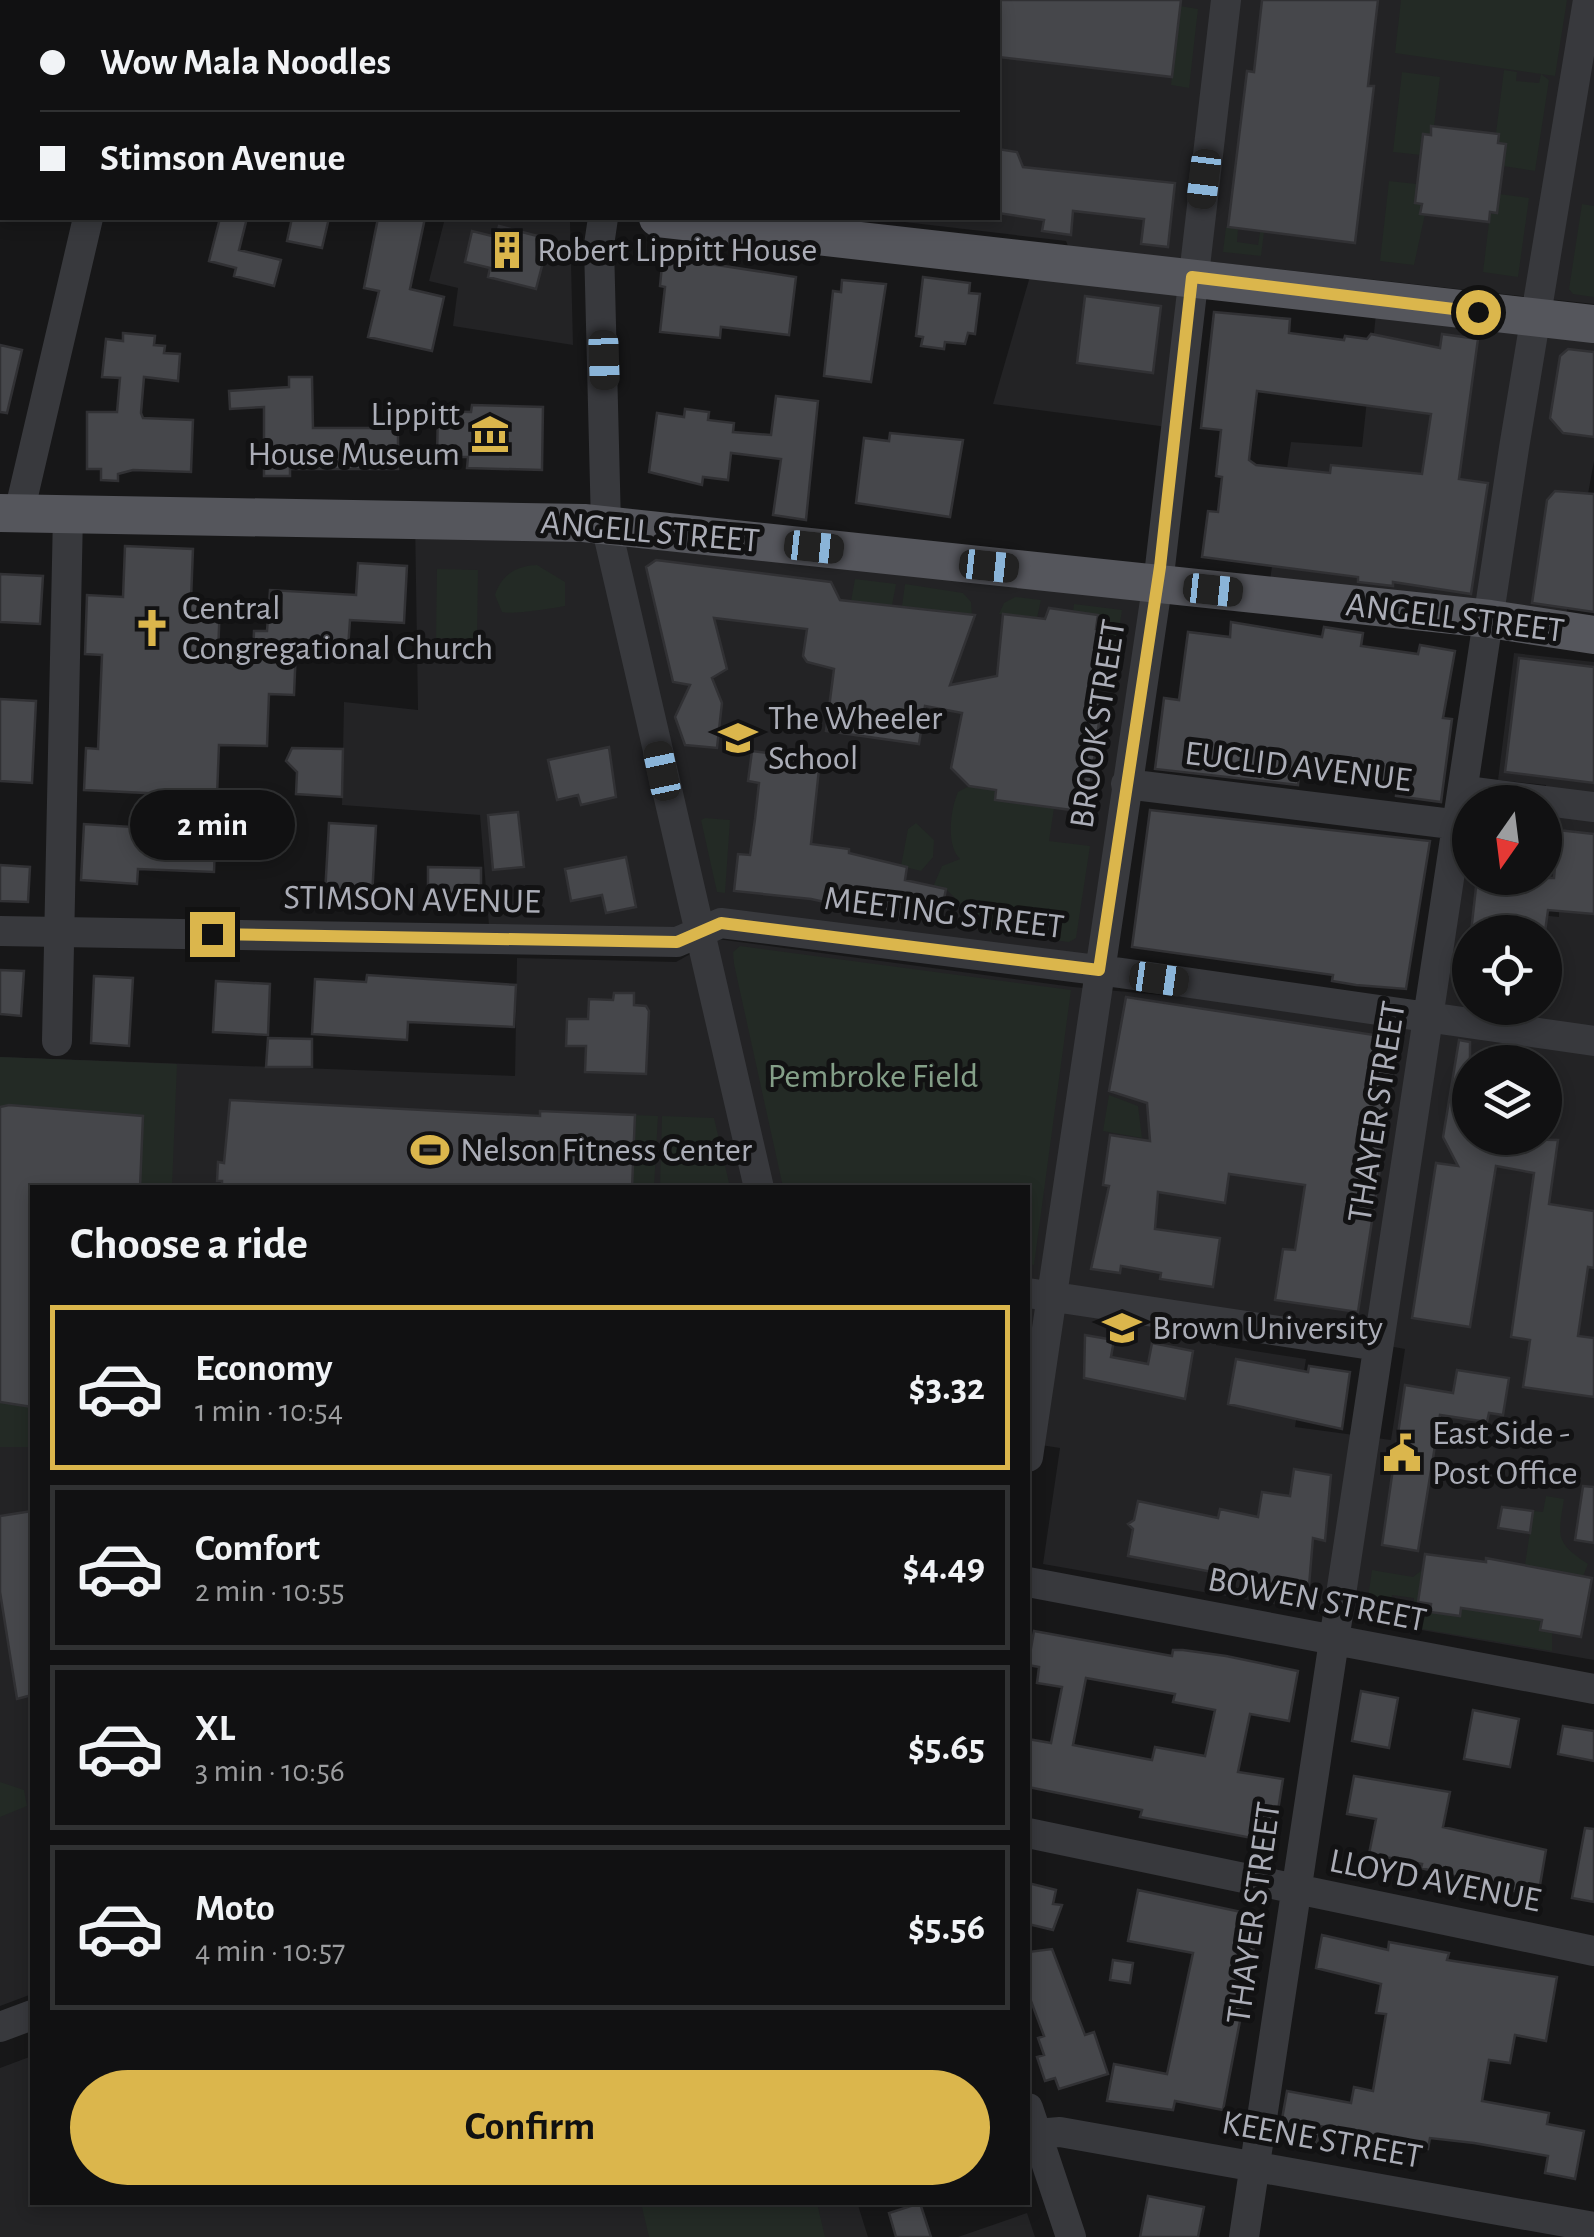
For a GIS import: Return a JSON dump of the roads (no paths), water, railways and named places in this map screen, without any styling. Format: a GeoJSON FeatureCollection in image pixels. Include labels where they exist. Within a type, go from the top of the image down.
{"type":"FeatureCollection","features":[{"type":"Feature","properties":{"kind":"main road"},"geometry":{"type":"LineString","coordinates":[[676,220],[1594,324]]}},
{"type":"Feature","properties":{"kind":"main road","name":"ANGELL STREET"},"geometry":{"type":"LineString","coordinates":[[9,513],[606,525],[1490,620],[1594,635]]}},
{"type":"Feature","properties":{"kind":"street","name":"BROOK STREET"},"geometry":{"type":"LineString","coordinates":[[1030,1427],[1039,1294],[1099,970],[1157,584],[1226,0]]}},
{"type":"Feature","properties":{"kind":"street","name":"THAYER STREET"},"geometry":{"type":"LineString","coordinates":[[1467,785],[1588,0]]}},
{"type":"Feature","properties":{"kind":"street"},"geometry":{"type":"LineString","coordinates":[[9,513],[87,220]]}},
{"type":"Feature","properties":{"kind":"street"},"geometry":{"type":"LineString","coordinates":[[603,220],[599,245],[606,525],[758,1185]]}},
{"type":"Feature","properties":{"kind":"street"},"geometry":{"type":"LineString","coordinates":[[57,1041],[68,514]]}},
{"type":"Feature","properties":{"kind":"street","name":"EUCLID AVENUE"},"geometry":{"type":"LineString","coordinates":[[1126,784],[1452,823]]}},
{"type":"Feature","properties":{"kind":"street"},"geometry":{"type":"LineString","coordinates":[[1562,803],[1594,807]]}},
{"type":"Feature","properties":{"kind":"street","name":"THAYER STREET"},"geometry":{"type":"LineString","coordinates":[[1244,2237],[1332,1641],[1452,876]]}},
{"type":"Feature","properties":{"kind":"street","name":"MEETING STREET"},"geometry":{"type":"LineString","coordinates":[[702,933],[721,923],[1099,970],[1594,1041]]}},
{"type":"Feature","properties":{"kind":"street","name":"STIMSON AVENUE"},"geometry":{"type":"LineString","coordinates":[[0,931],[677,942],[702,933]]}},
{"type":"Feature","properties":{"kind":"street"},"geometry":{"type":"LineString","coordinates":[[1039,1294],[1378,1346]]}},
{"type":"Feature","properties":{"kind":"street","name":"BOWEN STREET"},"geometry":{"type":"LineString","coordinates":[[1030,1582],[1594,1688]]}},
{"type":"Feature","properties":{"kind":"street","name":"LLOYD AVENUE"},"geometry":{"type":"LineString","coordinates":[[1030,1833],[1294,1892],[1594,1951]]}},
{"type":"Feature","properties":{"kind":"street"},"geometry":{"type":"LineString","coordinates":[[0,2027],[30,2015]]}},
{"type":"Feature","properties":{"kind":"street"},"geometry":{"type":"LineString","coordinates":[[1032,2121],[1072,2237]]}},
{"type":"Feature","properties":{"kind":"street","name":"KEENE STREET"},"geometry":{"type":"LineString","coordinates":[[1032,2121],[1060,2132],[1594,2226]]}},
{"type":"Feature","properties":{"kind":"place","name":"Robert Lippitt House"},"geometry":{"type":"Point","coordinates":[507,250]}},
{"type":"Feature","properties":{"kind":"place","name":"Lippitt House Museum"},"geometry":{"type":"Point","coordinates":[490,434]}},
{"type":"Feature","properties":{"kind":"place","name":"Central Congregational Church"},"geometry":{"type":"Point","coordinates":[152,628]}},
{"type":"Feature","properties":{"kind":"place","name":"The Wheeler School"},"geometry":{"type":"Point","coordinates":[738,738]}},
{"type":"Feature","properties":{"kind":"place","name":"Nelson Fitness Center"},"geometry":{"type":"Point","coordinates":[430,1150]}},
{"type":"Feature","properties":{"kind":"place","name":"Brown University"},"geometry":{"type":"Point","coordinates":[1122,1328]}},
{"type":"Feature","properties":{"kind":"place","name":"East Side - Post Office"},"geometry":{"type":"Point","coordinates":[1402,1453]}},
{"type":"Feature","properties":{"kind":"park label","name":"Pembroke Field"},"geometry":{"type":"Point","coordinates":[873,1076]}}]}
